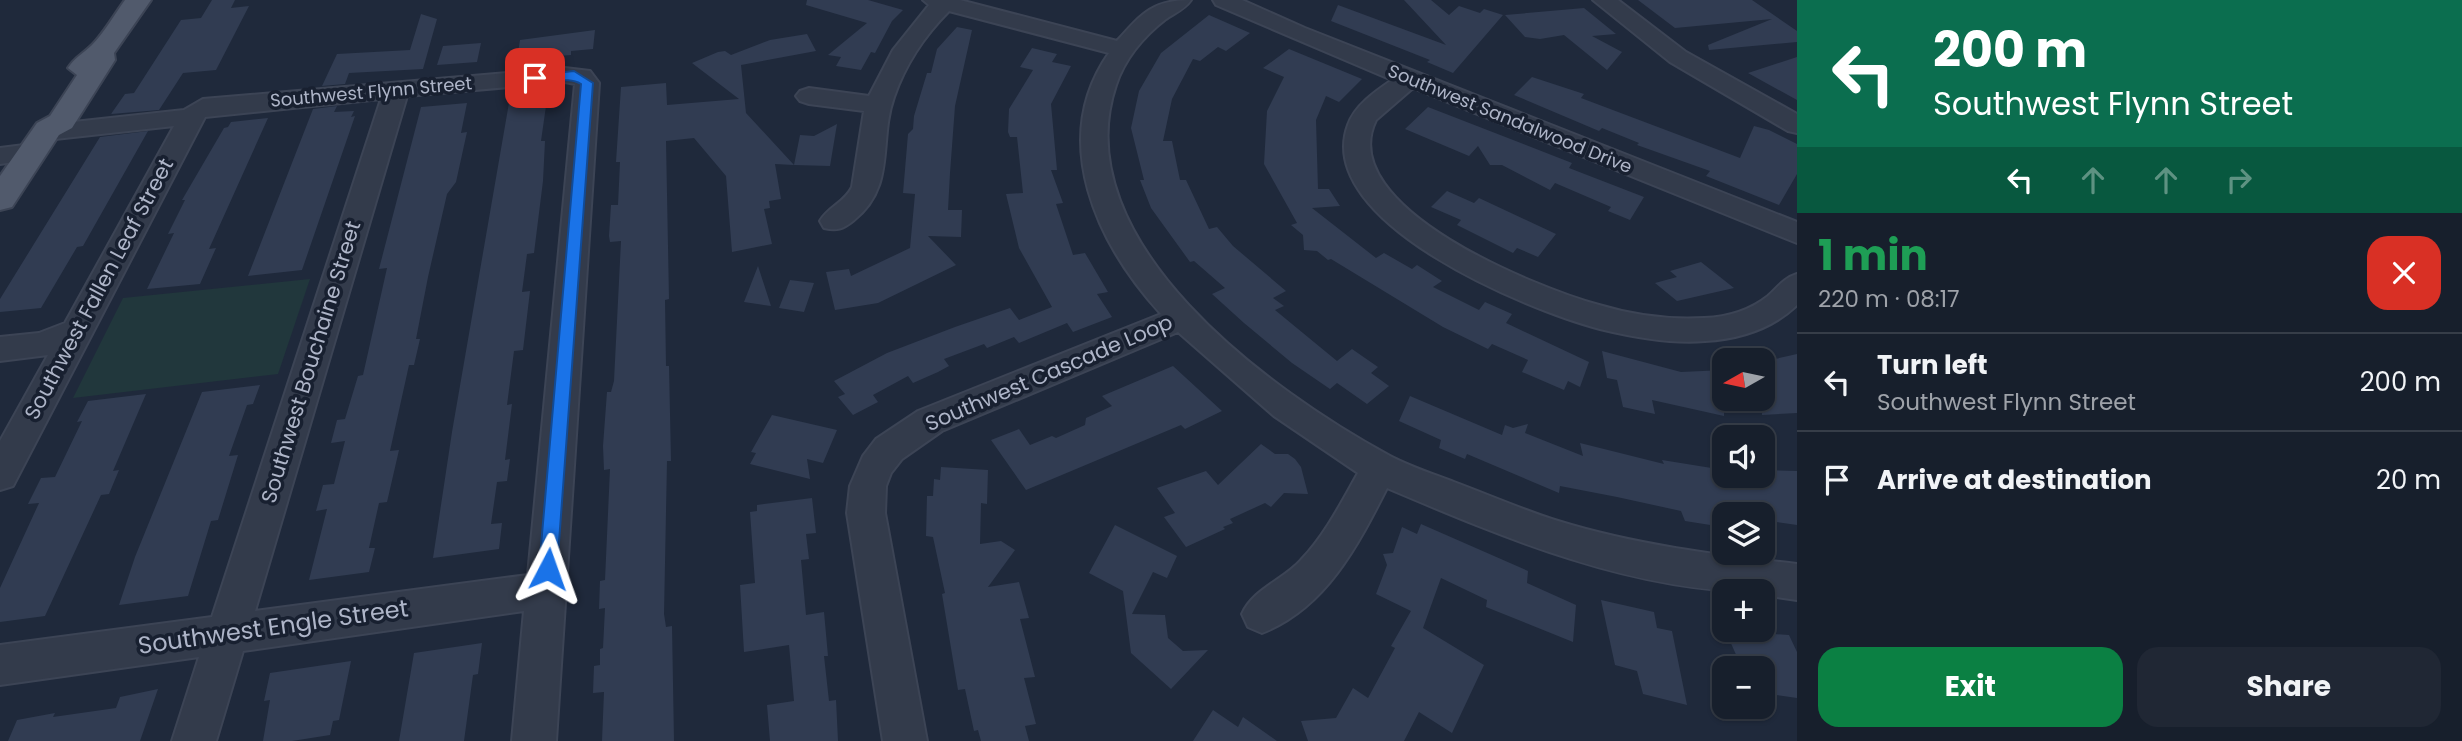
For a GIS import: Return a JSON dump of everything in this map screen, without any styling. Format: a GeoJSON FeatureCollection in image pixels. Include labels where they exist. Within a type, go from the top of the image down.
{"type":"FeatureCollection","features":[{"type":"Feature","properties":{"kind":"main road"},"geometry":{"type":"LineString","coordinates":[[0,200],[42,138],[61,122],[102,60],[100,52],[138,0]]}},
{"type":"Feature","properties":{"kind":"street"},"geometry":{"type":"LineString","coordinates":[[1180,0],[1144,25],[1121,49],[1107,73],[1096,106],[1095,165],[1119,233],[1144,273],[1182,318],[1247,375],[1379,468],[1500,517],[1597,549],[1665,564],[1797,582]]}},
{"type":"Feature","properties":{"kind":"street","name":"Southwest Sandalwood Drive"},"geometry":{"type":"LineString","coordinates":[[1224,0],[1410,79],[1797,233]]}},
{"type":"Feature","properties":{"kind":"street"},"geometry":{"type":"LineString","coordinates":[[1604,0],[1700,72],[1797,125]]}},
{"type":"Feature","properties":{"kind":"street"},"geometry":{"type":"LineString","coordinates":[[834,221],[856,203],[865,189],[879,105],[911,42],[939,1],[1121,49]]}},
{"type":"Feature","properties":{"kind":"street","name":"Southwest Flynn Street"},"geometry":{"type":"LineString","coordinates":[[0,156],[42,138],[197,112],[396,90],[565,75],[581,76],[587,83],[546,590]]}},
{"type":"Feature","properties":{"kind":"street"},"geometry":{"type":"LineString","coordinates":[[1410,79],[1388,94],[1365,117],[1357,137],[1359,158],[1367,180],[1394,214],[1458,258],[1572,309],[1627,323],[1663,328],[1714,328],[1760,317],[1797,285]]}},
{"type":"Feature","properties":{"kind":"street","name":"Southwest Bouchaine Street"},"geometry":{"type":"LineString","coordinates":[[194,741],[396,90]]}},
{"type":"Feature","properties":{"kind":"street"},"geometry":{"type":"LineString","coordinates":[[809,96],[879,105]]}},
{"type":"Feature","properties":{"kind":"street","name":"Southwest Fallen Leaf Street"},"geometry":{"type":"LineString","coordinates":[[0,475],[75,332],[197,112]]}},
{"type":"Feature","properties":{"kind":"street","name":"Southwest Cascade Loop"},"geometry":{"type":"LineString","coordinates":[[905,741],[866,513],[868,486],[876,466],[889,449],[930,421],[1182,318]]}},
{"type":"Feature","properties":{"kind":"street"},"geometry":{"type":"LineString","coordinates":[[0,331],[52,326],[75,332]]}},
{"type":"Feature","properties":{"kind":"street"},"geometry":{"type":"LineString","coordinates":[[0,349],[41,345],[75,332]]}},
{"type":"Feature","properties":{"kind":"street"},"geometry":{"type":"LineString","coordinates":[[1262,614],[1307,581],[1317,569],[1348,523],[1379,468]]}},
{"type":"Feature","properties":{"kind":"street"},"geometry":{"type":"LineString","coordinates":[[534,741],[546,590]]}},
{"type":"Feature","properties":{"kind":"street","name":"Southwest Engle Street"},"geometry":{"type":"LineString","coordinates":[[0,664],[546,590]]}},
{"type":"Feature","properties":{"kind":"green space"},"geometry":{"type":"Polygon","coordinates":[[[310,279],[278,374],[73,398],[123,298],[310,279]]]}},
{"type":"Feature","properties":{"kind":"building"},"geometry":{"type":"Polygon","coordinates":[[[212,0],[235,0],[231,8],[249,6],[216,70],[183,73],[159,110],[111,114],[125,94],[134,93],[181,20],[201,18],[212,0]]]}},
{"type":"Feature","properties":{"kind":"building"},"geometry":{"type":"Polygon","coordinates":[[[807,0],[868,0],[903,10],[892,21],[875,53],[871,52],[861,70],[836,66],[841,57],[828,55],[867,23],[806,5],[807,0]]]}},
{"type":"Feature","properties":{"kind":"building"},"geometry":{"type":"Polygon","coordinates":[[[1404,0],[1431,0],[1449,15],[1459,6],[1480,13],[1484,9],[1503,15],[1453,73],[1427,62],[1430,60],[1331,21],[1338,5],[1446,45],[1404,0]]]}},
{"type":"Feature","properties":{"kind":"building"},"geometry":{"type":"Polygon","coordinates":[[[1638,0],[1752,0],[1797,31],[1797,42],[1709,50],[1708,45],[1772,19],[1675,28],[1638,0]]]}},
{"type":"Feature","properties":{"kind":"building"},"geometry":{"type":"Polygon","coordinates":[[[1584,8],[1616,34],[1592,36],[1622,52],[1607,70],[1564,35],[1540,39],[1525,37],[1505,15],[1584,8]]]}},
{"type":"Feature","properties":{"kind":"building"},"geometry":{"type":"Polygon","coordinates":[[[421,14],[437,19],[423,69],[349,73],[345,84],[322,86],[337,54],[410,50],[421,14]]]}},
{"type":"Feature","properties":{"kind":"building"},"geometry":{"type":"Polygon","coordinates":[[[1209,15],[1250,33],[1226,51],[1218,47],[1200,61],[1193,59],[1172,99],[1163,141],[1172,141],[1180,180],[1186,180],[1209,229],[1217,227],[1233,246],[1286,291],[1273,298],[1284,306],[1275,310],[1337,361],[1352,349],[1378,367],[1371,373],[1389,386],[1367,404],[1337,383],[1330,389],[1292,363],[1212,294],[1225,288],[1194,261],[1190,262],[1151,208],[1140,180],[1144,180],[1131,128],[1139,91],[1161,53],[1209,15]]]}},
{"type":"Feature","properties":{"kind":"building"},"geometry":{"type":"Polygon","coordinates":[[[957,27],[972,30],[955,106],[948,210],[962,210],[961,237],[928,236],[956,265],[878,303],[835,310],[826,272],[849,269],[851,276],[910,248],[915,194],[903,193],[908,134],[913,129],[914,116],[927,73],[931,73],[937,49],[957,27]]]}},
{"type":"Feature","properties":{"kind":"building"},"geometry":{"type":"Polygon","coordinates":[[[595,30],[593,49],[571,51],[571,55],[517,59],[520,40],[595,30]]]}},
{"type":"Feature","properties":{"kind":"building"},"geometry":{"type":"Polygon","coordinates":[[[807,34],[816,51],[741,65],[746,113],[794,165],[775,164],[781,199],[769,201],[770,208],[764,209],[772,244],[732,252],[726,176],[694,138],[666,141],[669,299],[665,300],[666,366],[669,366],[671,461],[667,461],[664,614],[666,627],[672,626],[674,741],[602,741],[604,692],[593,693],[594,666],[600,665],[600,649],[603,648],[605,608],[599,609],[600,581],[605,580],[610,469],[604,470],[603,446],[607,392],[611,392],[614,381],[621,241],[610,242],[609,236],[611,205],[618,205],[620,162],[616,162],[621,87],[666,83],[667,105],[739,99],[692,63],[718,52],[725,51],[731,55],[770,40],[807,34]]]}},
{"type":"Feature","properties":{"kind":"building"},"geometry":{"type":"Polygon","coordinates":[[[481,43],[477,62],[437,65],[443,46],[481,43]]]}},
{"type":"Feature","properties":{"kind":"building"},"geometry":{"type":"Polygon","coordinates":[[[1032,48],[1057,54],[1052,62],[1071,66],[1051,104],[1057,170],[1051,170],[1063,203],[1056,204],[1073,255],[1085,253],[1108,292],[1097,294],[1112,317],[1073,332],[1067,323],[1019,343],[1014,337],[987,348],[984,344],[944,359],[949,366],[913,383],[908,376],[873,395],[878,402],[853,415],[838,397],[845,394],[834,381],[887,353],[1010,308],[1019,320],[1052,307],[1019,248],[1006,194],[1023,193],[1017,137],[1010,137],[1008,132],[1009,109],[1033,70],[1020,67],[1032,48]]]}},
{"type":"Feature","properties":{"kind":"building"},"geometry":{"type":"Polygon","coordinates":[[[1289,49],[1362,79],[1339,102],[1326,96],[1316,120],[1318,189],[1329,189],[1340,206],[1312,208],[1376,258],[1384,253],[1412,269],[1417,265],[1442,281],[1433,287],[1479,310],[1485,302],[1512,314],[1506,323],[1589,362],[1580,387],[1568,381],[1564,390],[1522,372],[1528,360],[1492,344],[1488,349],[1443,327],[1317,251],[1304,250],[1303,235],[1291,225],[1297,223],[1264,164],[1267,111],[1284,77],[1263,68],[1289,49]]]}},
{"type":"Feature","properties":{"kind":"building"},"geometry":{"type":"Polygon","coordinates":[[[1797,57],[1797,100],[1748,73],[1797,57]]]}},
{"type":"Feature","properties":{"kind":"building"},"geometry":{"type":"Polygon","coordinates":[[[1532,77],[1584,94],[1581,98],[1740,158],[1754,126],[1769,130],[1797,144],[1797,174],[1779,205],[1706,176],[1710,171],[1637,145],[1639,143],[1602,128],[1599,131],[1514,95],[1532,77]]]}},
{"type":"Feature","properties":{"kind":"building"},"geometry":{"type":"Polygon","coordinates":[[[544,94],[544,100],[547,99],[541,141],[545,141],[543,181],[534,253],[527,254],[522,292],[530,291],[523,350],[514,351],[507,405],[512,404],[505,460],[510,459],[507,481],[497,482],[491,524],[502,523],[499,549],[433,558],[510,97],[544,94]]]}},
{"type":"Feature","properties":{"kind":"building"},"geometry":{"type":"Polygon","coordinates":[[[467,103],[461,133],[467,132],[456,182],[447,194],[428,277],[416,339],[420,339],[414,365],[409,365],[390,451],[399,450],[387,502],[379,503],[369,548],[375,548],[369,572],[309,580],[327,509],[316,511],[323,485],[334,484],[345,441],[331,443],[337,420],[345,419],[358,376],[363,375],[387,268],[379,269],[421,107],[467,103]]]}},
{"type":"Feature","properties":{"kind":"building"},"geometry":{"type":"Polygon","coordinates":[[[337,106],[334,112],[354,111],[351,117],[355,116],[302,270],[248,276],[313,109],[337,106]]]}},
{"type":"Feature","properties":{"kind":"building"},"geometry":{"type":"Polygon","coordinates":[[[1428,107],[1572,163],[1569,168],[1644,197],[1630,220],[1608,211],[1611,207],[1555,183],[1550,190],[1502,165],[1490,165],[1478,146],[1469,156],[1405,129],[1428,107]]]}},
{"type":"Feature","properties":{"kind":"building"},"geometry":{"type":"Polygon","coordinates":[[[268,118],[209,249],[216,248],[200,284],[147,289],[174,233],[168,234],[185,200],[182,200],[224,128],[231,122],[268,118]]]}},
{"type":"Feature","properties":{"kind":"building"},"geometry":{"type":"Polygon","coordinates":[[[837,124],[830,166],[794,165],[800,135],[814,136],[837,124]]]}},
{"type":"Feature","properties":{"kind":"building"},"geometry":{"type":"Polygon","coordinates":[[[148,131],[83,246],[77,247],[41,308],[0,312],[0,299],[100,137],[148,131]]]}},
{"type":"Feature","properties":{"kind":"building"},"geometry":{"type":"Polygon","coordinates":[[[1447,191],[1474,203],[1479,198],[1556,234],[1538,257],[1517,248],[1513,253],[1457,225],[1461,220],[1431,207],[1447,191]]]}},
{"type":"Feature","properties":{"kind":"building"},"geometry":{"type":"Polygon","coordinates":[[[1701,262],[1734,288],[1677,301],[1655,283],[1677,277],[1670,271],[1701,262]]]}},
{"type":"Feature","properties":{"kind":"building"},"geometry":{"type":"Polygon","coordinates":[[[758,266],[771,306],[744,302],[758,266]]]}},
{"type":"Feature","properties":{"kind":"building"},"geometry":{"type":"Polygon","coordinates":[[[790,280],[814,283],[804,312],[779,308],[790,280]]]}},
{"type":"Feature","properties":{"kind":"building"},"geometry":{"type":"Polygon","coordinates":[[[1602,351],[1681,372],[1712,371],[1712,411],[1724,411],[1724,416],[1652,400],[1655,414],[1623,407],[1617,380],[1607,378],[1602,351]]]}},
{"type":"Feature","properties":{"kind":"building"},"geometry":{"type":"Polygon","coordinates":[[[1797,354],[1797,413],[1762,415],[1762,411],[1775,411],[1775,359],[1797,354]]]}},
{"type":"Feature","properties":{"kind":"building"},"geometry":{"type":"Polygon","coordinates":[[[1173,366],[1222,411],[1185,429],[1181,425],[1026,490],[991,440],[1019,429],[1030,445],[1052,436],[1056,438],[1085,425],[1086,418],[1112,406],[1102,396],[1173,366]]]}},
{"type":"Feature","properties":{"kind":"building"},"geometry":{"type":"Polygon","coordinates":[[[260,385],[253,404],[247,405],[229,456],[238,455],[218,520],[211,521],[188,596],[119,605],[135,557],[202,392],[260,385]]]}},
{"type":"Feature","properties":{"kind":"building"},"geometry":{"type":"Polygon","coordinates":[[[146,394],[113,471],[119,470],[109,494],[101,495],[45,616],[0,622],[0,588],[39,503],[28,504],[41,478],[55,477],[82,421],[77,422],[88,401],[146,394]]]}},
{"type":"Feature","properties":{"kind":"building"},"geometry":{"type":"Polygon","coordinates":[[[1410,396],[1502,435],[1505,425],[1513,428],[1528,424],[1525,433],[1583,456],[1580,443],[1664,464],[1662,460],[1712,468],[1712,488],[1775,488],[1775,470],[1797,471],[1797,525],[1775,522],[1775,502],[1712,502],[1712,525],[1685,521],[1681,511],[1617,497],[1560,486],[1559,493],[1467,454],[1465,459],[1439,448],[1441,440],[1399,421],[1410,396]]]}},
{"type":"Feature","properties":{"kind":"building"},"geometry":{"type":"Polygon","coordinates":[[[772,415],[837,430],[823,463],[807,459],[810,479],[750,464],[756,453],[751,452],[772,415]]]}},
{"type":"Feature","properties":{"kind":"building"},"geometry":{"type":"Polygon","coordinates":[[[1261,444],[1275,454],[1288,454],[1295,459],[1301,467],[1308,494],[1284,493],[1271,507],[1265,503],[1230,519],[1233,523],[1223,527],[1225,529],[1186,547],[1164,517],[1175,513],[1157,488],[1206,471],[1218,485],[1261,444]]]}},
{"type":"Feature","properties":{"kind":"building"},"geometry":{"type":"Polygon","coordinates":[[[941,467],[988,470],[987,504],[981,503],[980,544],[1001,541],[1015,550],[988,587],[1019,582],[1029,618],[1020,619],[1035,677],[1024,678],[1036,724],[1025,726],[1029,741],[981,741],[978,730],[974,731],[965,689],[958,690],[942,594],[945,593],[933,537],[926,536],[927,496],[933,496],[934,479],[940,480],[941,467]]]}},
{"type":"Feature","properties":{"kind":"building"},"geometry":{"type":"Polygon","coordinates":[[[812,498],[816,533],[806,534],[809,559],[801,560],[806,615],[824,612],[828,656],[824,656],[829,701],[836,700],[838,741],[770,741],[767,705],[794,701],[789,645],[744,652],[740,585],[755,583],[750,512],[757,511],[757,505],[812,498]]]}},
{"type":"Feature","properties":{"kind":"building"},"geometry":{"type":"Polygon","coordinates":[[[1421,524],[1528,571],[1527,583],[1576,605],[1573,642],[1486,607],[1487,600],[1441,578],[1423,628],[1484,665],[1452,733],[1419,712],[1404,741],[1308,741],[1301,721],[1336,718],[1353,688],[1368,698],[1395,648],[1391,646],[1411,611],[1376,594],[1387,565],[1383,554],[1393,553],[1402,527],[1417,534],[1421,524]]]}},
{"type":"Feature","properties":{"kind":"building"},"geometry":{"type":"Polygon","coordinates":[[[1115,525],[1177,556],[1167,578],[1153,572],[1132,614],[1165,615],[1168,638],[1183,651],[1208,650],[1171,689],[1131,653],[1123,591],[1089,573],[1115,525]]]}},
{"type":"Feature","properties":{"kind":"building"},"geometry":{"type":"Polygon","coordinates":[[[1601,600],[1654,612],[1657,628],[1672,631],[1687,705],[1643,694],[1637,671],[1615,665],[1601,600]]]}},
{"type":"Feature","properties":{"kind":"building"},"geometry":{"type":"Polygon","coordinates":[[[1775,634],[1789,635],[1797,652],[1797,698],[1775,695],[1775,656],[1737,656],[1730,642],[1775,642],[1775,634]]]}},
{"type":"Feature","properties":{"kind":"building"},"geometry":{"type":"Polygon","coordinates":[[[482,643],[478,674],[473,675],[464,741],[399,741],[414,653],[482,643]]]}},
{"type":"Feature","properties":{"kind":"building"},"geometry":{"type":"Polygon","coordinates":[[[351,661],[339,720],[333,721],[330,735],[292,741],[263,741],[270,700],[264,701],[270,673],[351,661]]]}},
{"type":"Feature","properties":{"kind":"building"},"geometry":{"type":"Polygon","coordinates":[[[158,689],[140,741],[8,741],[17,720],[55,713],[53,717],[116,708],[120,697],[158,689]]]}},
{"type":"Feature","properties":{"kind":"building"},"geometry":{"type":"Polygon","coordinates":[[[1213,710],[1238,727],[1243,717],[1277,741],[1193,741],[1213,710]]]}},
{"type":"Feature","properties":{"kind":"route"},"geometry":{"type":"LineString","coordinates":[[535,78],[574,75],[581,76],[587,83],[548,569]]}}]}
